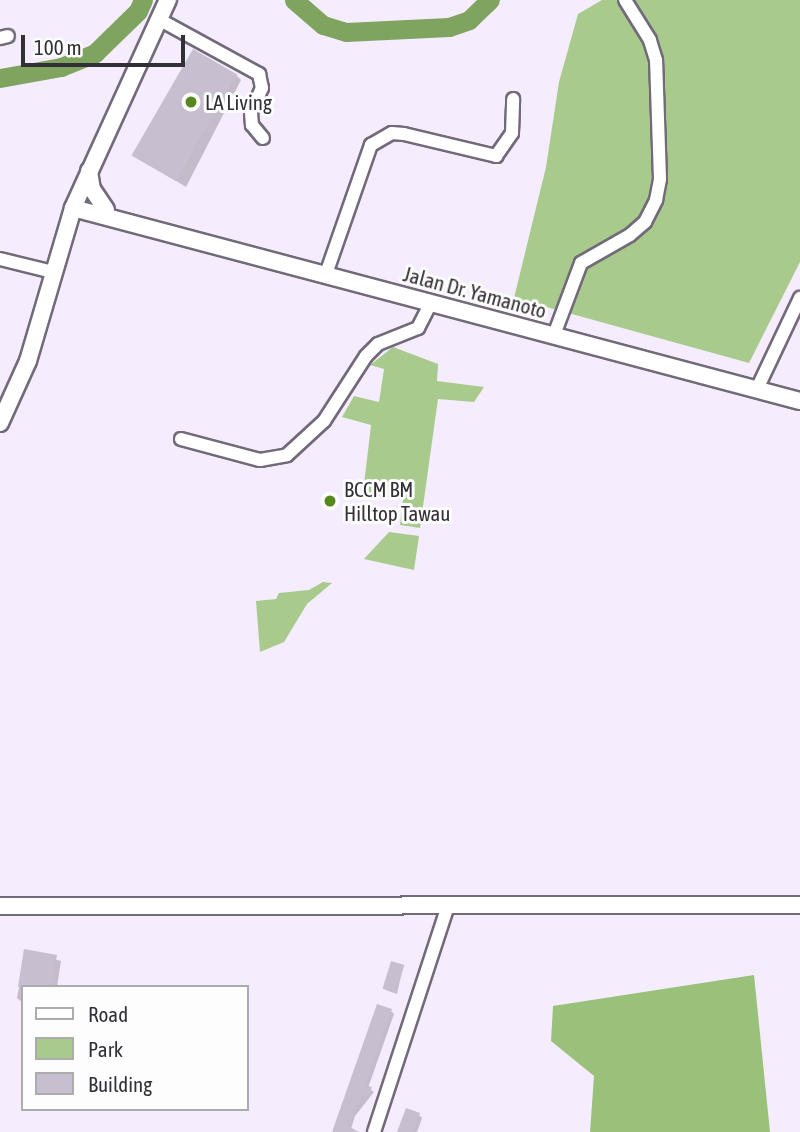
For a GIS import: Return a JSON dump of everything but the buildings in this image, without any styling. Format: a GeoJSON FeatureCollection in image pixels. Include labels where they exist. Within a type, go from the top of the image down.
{"type":"FeatureCollection","features":[{"type":"Feature","properties":{"kind":"main road"},"geometry":{"type":"LineString","coordinates":[[0,423],[19,386],[74,204],[162,21],[168,0]]}},
{"type":"Feature","properties":{"kind":"main road"},"geometry":{"type":"LineString","coordinates":[[64,231],[105,213],[92,189],[89,170]]}},
{"type":"Feature","properties":{"kind":"main road","name":"Jalan Dr. Yamanoto"},"geometry":{"type":"LineString","coordinates":[[74,204],[800,401]]}},
{"type":"Feature","properties":{"kind":"main road"},"geometry":{"type":"LineString","coordinates":[[0,906],[800,905]]}},
{"type":"Feature","properties":{"kind":"street"},"geometry":{"type":"LineString","coordinates":[[554,335],[581,263],[630,235],[645,222],[656,200],[660,180],[656,60],[650,40],[625,0]]}},
{"type":"Feature","properties":{"kind":"street"},"geometry":{"type":"LineString","coordinates":[[162,21],[259,74],[262,88],[251,112],[253,125],[263,138]]}},
{"type":"Feature","properties":{"kind":"street"},"geometry":{"type":"LineString","coordinates":[[327,274],[371,145],[392,133],[496,156],[512,133],[513,99]]}},
{"type":"Feature","properties":{"kind":"street"},"geometry":{"type":"LineString","coordinates":[[0,259],[53,272]]}},
{"type":"Feature","properties":{"kind":"street"},"geometry":{"type":"LineString","coordinates":[[757,389],[800,298]]}},
{"type":"Feature","properties":{"kind":"street"},"geometry":{"type":"LineString","coordinates":[[181,439],[260,460],[287,455],[324,421],[366,356],[378,344],[418,328],[431,302]]}},
{"type":"Feature","properties":{"kind":"street"},"geometry":{"type":"LineString","coordinates":[[374,1132],[448,905]]}},
{"type":"Feature","properties":{"kind":"green space"},"geometry":{"type":"Polygon","coordinates":[[[602,0],[800,0],[800,262],[749,363],[514,298],[546,167],[559,82],[578,14],[602,0]]]}},
{"type":"Feature","properties":{"kind":"green space"},"geometry":{"type":"Polygon","coordinates":[[[393,347],[438,364],[437,381],[484,387],[474,402],[438,399],[420,528],[400,525],[403,500],[363,493],[371,425],[342,417],[354,396],[379,402],[384,369],[370,365],[393,347]]]}},
{"type":"Feature","properties":{"kind":"green space"},"geometry":{"type":"Polygon","coordinates":[[[389,532],[419,536],[414,570],[364,559],[389,532]]]}},
{"type":"Feature","properties":{"kind":"green space"},"geometry":{"type":"Polygon","coordinates":[[[323,582],[332,583],[307,604],[284,642],[260,652],[256,601],[276,599],[279,593],[309,590],[323,582]]]}},
{"type":"Feature","properties":{"kind":"green space"},"geometry":{"type":"Polygon","coordinates":[[[754,975],[770,1132],[590,1132],[594,1076],[551,1041],[553,1006],[754,975]]]}},
{"type":"Feature","properties":{"kind":"waterway"},"geometry":{"type":"LineString","coordinates":[[0,78],[61,67],[95,53],[138,11],[143,0]]}},
{"type":"Feature","properties":{"kind":"waterway"},"geometry":{"type":"LineString","coordinates":[[294,0],[323,25],[346,32],[449,27],[469,20],[490,0]]}},
{"type":"Feature","properties":{"kind":"place","name":"LA Living"},"geometry":{"type":"Point","coordinates":[191,102]}},
{"type":"Feature","properties":{"kind":"place","name":"BCCM BM Hilltop Tawau"},"geometry":{"type":"Point","coordinates":[330,501]}}]}
